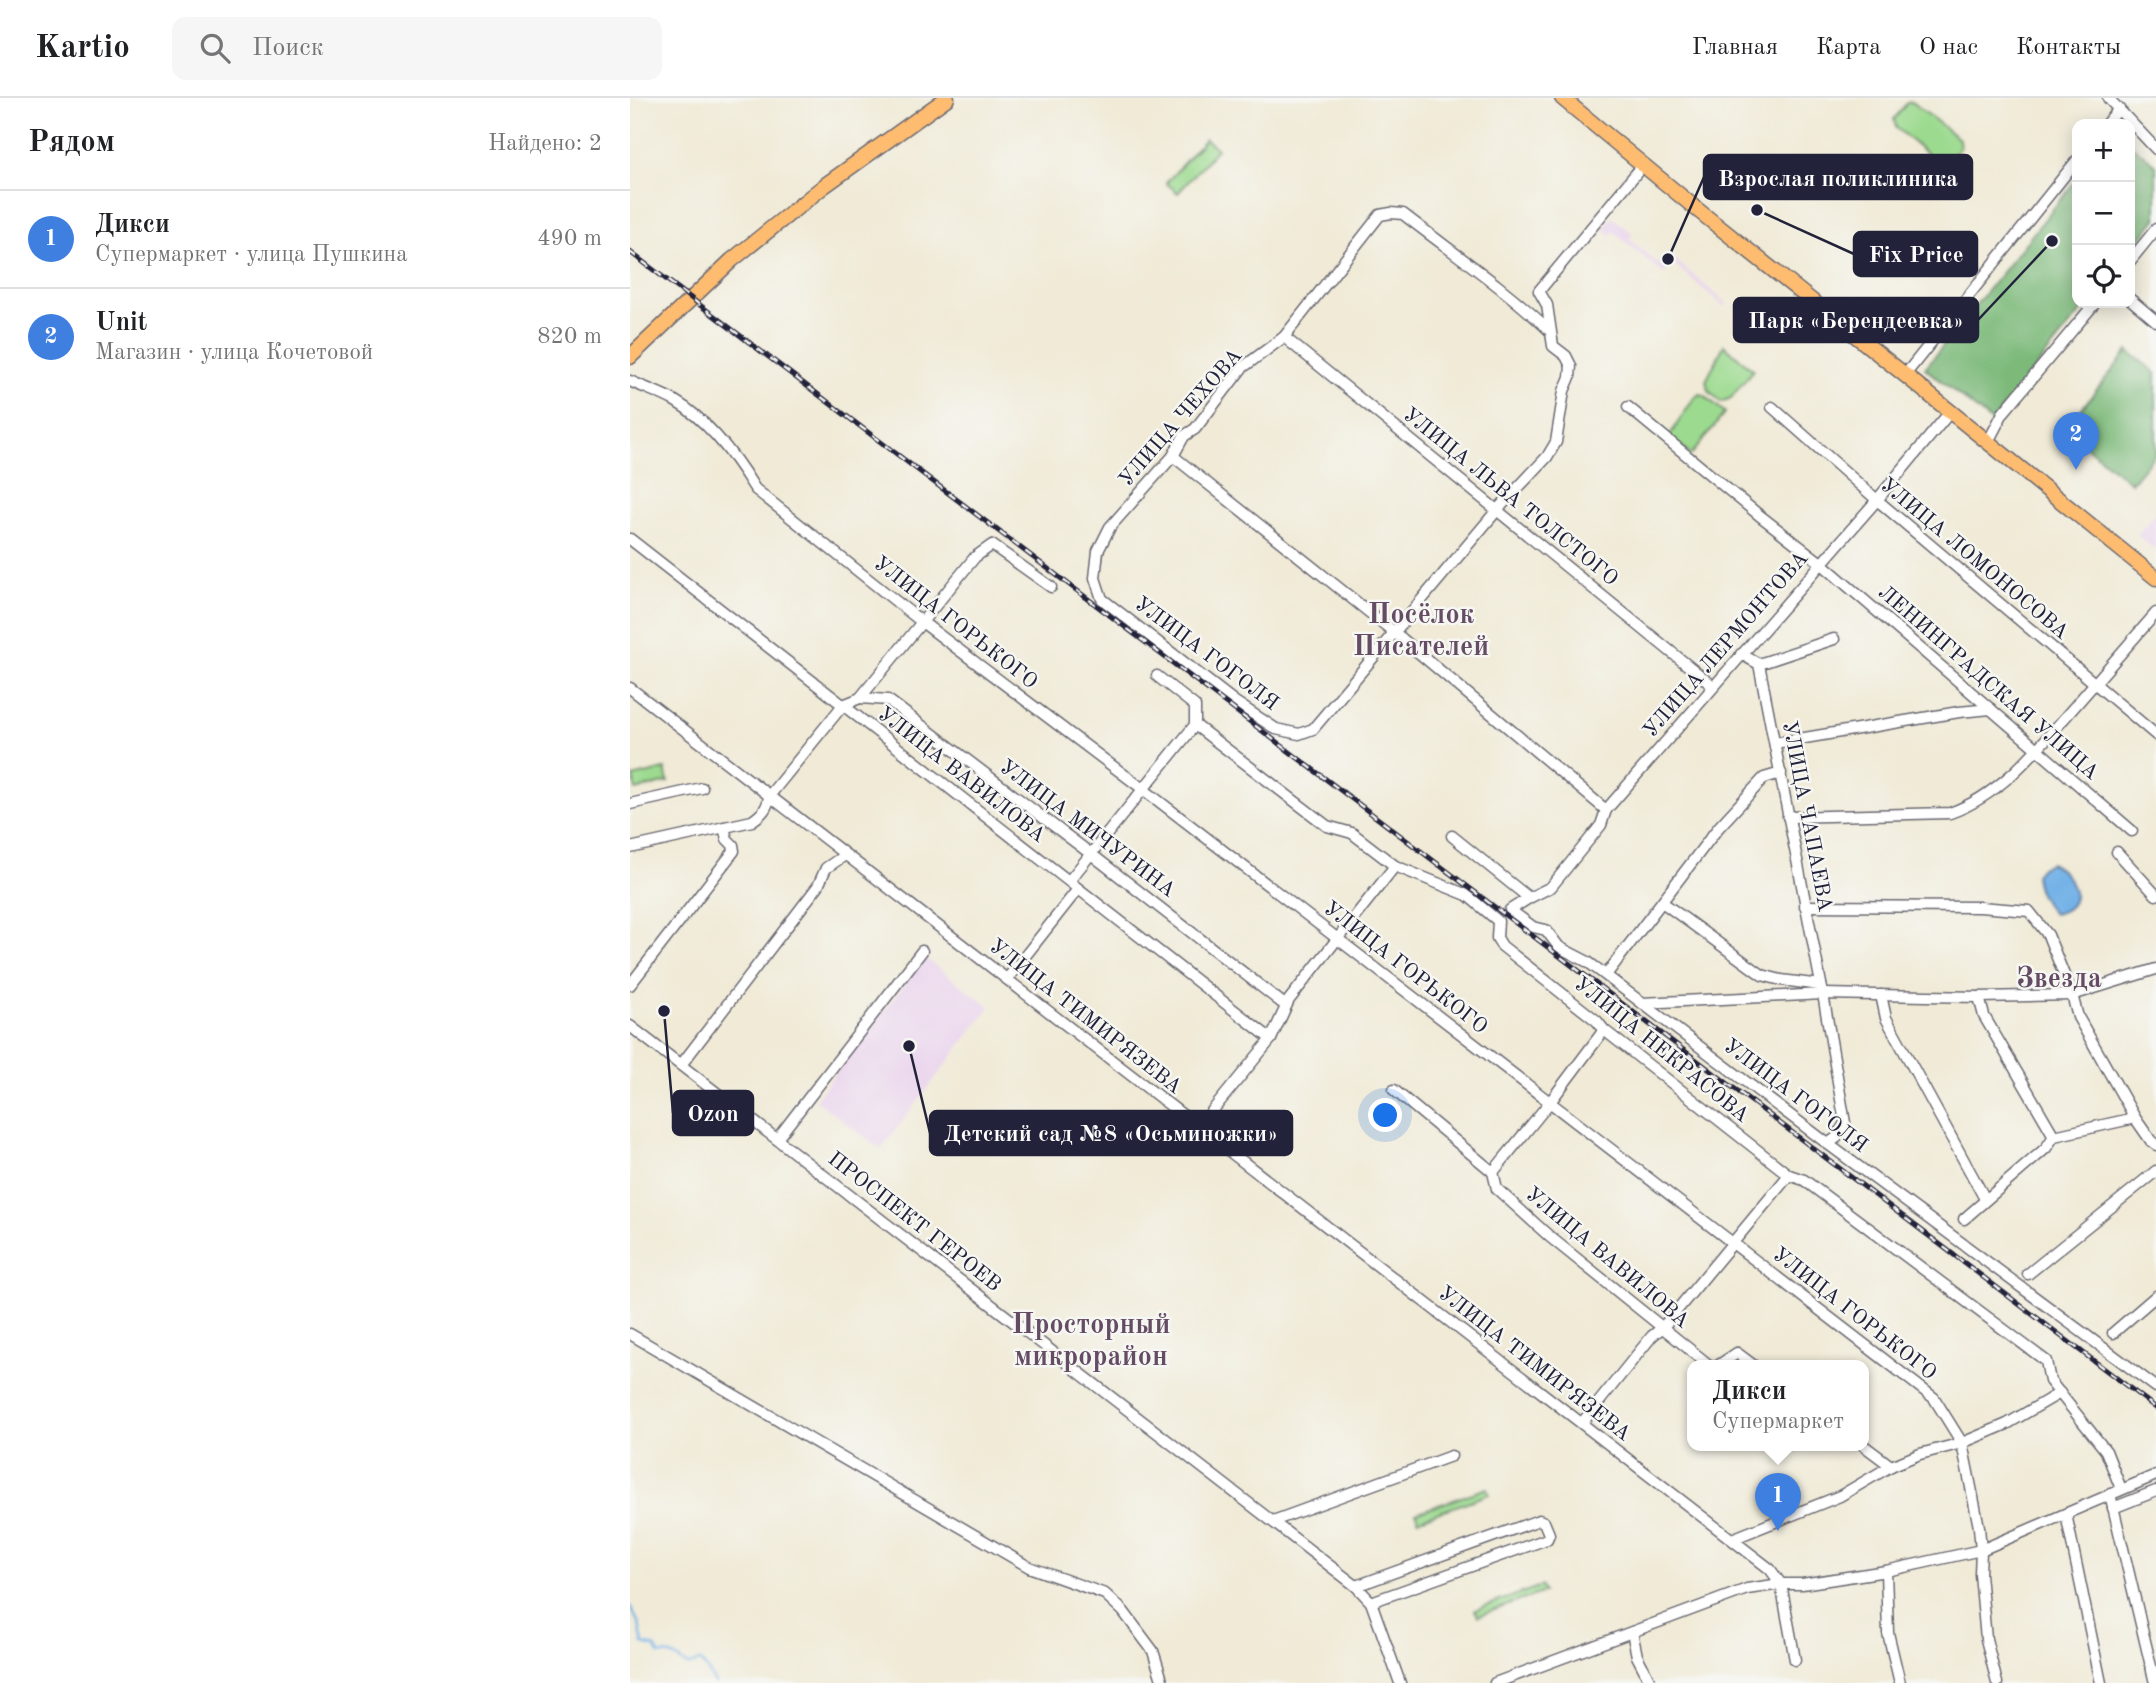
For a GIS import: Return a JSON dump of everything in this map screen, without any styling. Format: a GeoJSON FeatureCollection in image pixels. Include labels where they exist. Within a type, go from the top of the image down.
{"type":"FeatureCollection","features":[{"type":"Feature","properties":{"kind":"main road"},"geometry":{"type":"LineString","coordinates":[[630,357],[732,260],[824,186],[947,98]]}},
{"type":"Feature","properties":{"kind":"main road"},"geometry":{"type":"LineString","coordinates":[[1562,98],[2156,578]]}},
{"type":"Feature","properties":{"kind":"street"},"geometry":{"type":"LineString","coordinates":[[2108,98],[2156,149]]}},
{"type":"Feature","properties":{"kind":"street"},"geometry":{"type":"LineString","coordinates":[[2110,119],[2119,108]]}},
{"type":"Feature","properties":{"kind":"street"},"geometry":{"type":"LineString","coordinates":[[1550,331],[1529,312],[1539,291],[1643,164]]}},
{"type":"Feature","properties":{"kind":"street"},"geometry":{"type":"LineString","coordinates":[[1905,374],[2072,166]]}},
{"type":"Feature","properties":{"kind":"street","name":"УЛИЦА ЧЕХОВА"},"geometry":{"type":"LineString","coordinates":[[1095,578],[1098,551],[1110,527],[1172,456],[1184,436],[1195,429],[1242,368],[1284,337],[1380,215],[1403,214],[1529,312]]}},
{"type":"Feature","properties":{"kind":"street"},"geometry":{"type":"LineString","coordinates":[[2135,255],[2156,229]]}},
{"type":"Feature","properties":{"kind":"street"},"geometry":{"type":"LineString","coordinates":[[1394,632],[1498,509],[1547,457],[1556,442],[1571,366],[1566,356],[1553,346],[1547,305],[1539,291]]}},
{"type":"Feature","properties":{"kind":"street"},"geometry":{"type":"LineString","coordinates":[[2135,303],[2156,321]]}},
{"type":"Feature","properties":{"kind":"street"},"geometry":{"type":"LineString","coordinates":[[1988,442],[2003,413],[2091,308]]}},
{"type":"Feature","properties":{"kind":"street","name":"УЛИЦА ЛЬВА ТОЛСТОГО"},"geometry":{"type":"LineString","coordinates":[[1284,337],[1713,686]]}},
{"type":"Feature","properties":{"kind":"street","name":"УЛИЦА ГОРЬКОГО"},"geometry":{"type":"LineString","coordinates":[[630,381],[675,401],[699,418],[737,460],[755,489],[922,622],[1934,1398],[1962,1443],[1979,1527],[1986,1639],[1997,1683]]}},
{"type":"Feature","properties":{"kind":"street","name":"УЛИЦА ЛОМОНОСОВА"},"geometry":{"type":"LineString","coordinates":[[1772,407],[1877,500],[2156,735]]}},
{"type":"Feature","properties":{"kind":"street","name":"ЛЕНИНГРАДСКАЯ УЛИЦА"},"geometry":{"type":"LineString","coordinates":[[1628,408],[1821,563],[2132,831]]}},
{"type":"Feature","properties":{"kind":"street","name":"УЛИЦА ЛЕРМОНТОВА"},"geometry":{"type":"LineString","coordinates":[[1529,898],[1551,887],[1601,825],[1606,810],[1877,500],[1950,412]]}},
{"type":"Feature","properties":{"kind":"street"},"geometry":{"type":"LineString","coordinates":[[1172,456],[1394,632],[1606,810]]}},
{"type":"Feature","properties":{"kind":"street","name":"УЛИЦА ВАВИЛОВА"},"geometry":{"type":"LineString","coordinates":[[630,539],[1271,1039]]}},
{"type":"Feature","properties":{"kind":"street"},"geometry":{"type":"LineString","coordinates":[[630,848],[752,821],[761,814],[768,804],[769,796],[843,705],[860,698],[975,557],[992,545],[1051,587]]}},
{"type":"Feature","properties":{"kind":"street","name":"УЛИЦА ГОГОЛЯ"},"geometry":{"type":"LineString","coordinates":[[1095,578],[1102,599],[1235,702],[1276,729],[1299,734],[1312,729],[1394,632]]}},
{"type":"Feature","properties":{"kind":"street"},"geometry":{"type":"LineString","coordinates":[[1788,817],[1950,813],[1972,805],[1995,789],[2037,749],[2156,613]]}},
{"type":"Feature","properties":{"kind":"street"},"geometry":{"type":"LineString","coordinates":[[1741,654],[1759,664],[1834,639]]}},
{"type":"Feature","properties":{"kind":"street","name":"УЛИЦА ЧАПАЕВА"},"geometry":{"type":"LineString","coordinates":[[1759,664],[1845,1123],[1836,1138],[1828,1144]]}},
{"type":"Feature","properties":{"kind":"street","name":"УЛИЦА НЕКРАСОВА"},"geometry":{"type":"LineString","coordinates":[[1157,676],[1195,706],[1195,725],[1327,826],[1352,833],[1395,866],[1467,895],[1498,921],[1497,938],[1502,946],[1597,1021],[1604,1030],[1789,1175],[1804,1180],[2046,1361],[2050,1381],[2106,1451],[2116,1492],[2113,1508],[2155,1683]]}},
{"type":"Feature","properties":{"kind":"street","name":"УЛИЦА ТИМИРЯЗЕВА"},"geometry":{"type":"LineString","coordinates":[[630,688],[1732,1539],[1770,1569],[1781,1584]]}},
{"type":"Feature","properties":{"kind":"street","name":"УЛИЦА МИЧУРИНА"},"geometry":{"type":"LineString","coordinates":[[860,698],[888,700],[1286,1006]]}},
{"type":"Feature","properties":{"kind":"street"},"geometry":{"type":"LineString","coordinates":[[1775,743],[1991,709]]}},
{"type":"Feature","properties":{"kind":"street"},"geometry":{"type":"LineString","coordinates":[[1069,881],[1195,725]]}},
{"type":"Feature","properties":{"kind":"street"},"geometry":{"type":"LineString","coordinates":[[1606,975],[1718,828],[1764,778],[1781,773]]}},
{"type":"Feature","properties":{"kind":"street"},"geometry":{"type":"LineString","coordinates":[[630,804],[702,788]]}},
{"type":"Feature","properties":{"kind":"street"},"geometry":{"type":"LineString","coordinates":[[630,985],[734,851],[724,827]]}},
{"type":"Feature","properties":{"kind":"street"},"geometry":{"type":"LineString","coordinates":[[1452,836],[1529,898]]}},
{"type":"Feature","properties":{"kind":"street"},"geometry":{"type":"LineString","coordinates":[[2117,852],[2156,895]]}},
{"type":"Feature","properties":{"kind":"street"},"geometry":{"type":"LineString","coordinates":[[681,1065],[818,886],[826,868],[845,855]]}},
{"type":"Feature","properties":{"kind":"street"},"geometry":{"type":"LineString","coordinates":[[1199,1127],[1271,1039],[1286,1006],[1395,866]]}},
{"type":"Feature","properties":{"kind":"street"},"geometry":{"type":"LineString","coordinates":[[1007,979],[1078,889]]}},
{"type":"Feature","properties":{"kind":"street","name":"УЛИЦА ГОГОЛЯ"},"geometry":{"type":"LineString","coordinates":[[1529,898],[1510,910],[1533,927],[1546,930],[1559,947],[1588,961],[1828,1144],[2156,1387]]}},
{"type":"Feature","properties":{"kind":"street"},"geometry":{"type":"LineString","coordinates":[[1662,902],[1762,975],[1822,990],[1979,998],[2072,995],[2156,969]]}},
{"type":"Feature","properties":{"kind":"street"},"geometry":{"type":"LineString","coordinates":[[1805,906],[1980,907],[2029,911],[2048,935],[2078,1017],[2135,1118],[2156,1145]]}},
{"type":"Feature","properties":{"kind":"street"},"geometry":{"type":"LineString","coordinates":[[777,1139],[922,951]]}},
{"type":"Feature","properties":{"kind":"street"},"geometry":{"type":"LineString","coordinates":[[1643,1003],[1822,990]]}},
{"type":"Feature","properties":{"kind":"street"},"geometry":{"type":"LineString","coordinates":[[1881,995],[1885,1018],[1985,1199]]}},
{"type":"Feature","properties":{"kind":"street"},"geometry":{"type":"LineString","coordinates":[[1979,998],[1984,1016],[2054,1136]]}},
{"type":"Feature","properties":{"kind":"street","name":"ПРОСПЕКТ ГЕРОЕВ"},"geometry":{"type":"LineString","coordinates":[[630,1026],[1356,1586],[1371,1602],[1400,1683]]}},
{"type":"Feature","properties":{"kind":"street"},"geometry":{"type":"LineString","coordinates":[[1394,1090],[1493,1171],[1550,1102],[1604,1030]]}},
{"type":"Feature","properties":{"kind":"street"},"geometry":{"type":"LineString","coordinates":[[1964,1219],[2046,1148],[2054,1136],[2135,1118]]}},
{"type":"Feature","properties":{"kind":"street","name":"УЛИЦА ВАВИЛОВА"},"geometry":{"type":"LineString","coordinates":[[1493,1171],[1497,1189],[1550,1237],[1703,1360]]}},
{"type":"Feature","properties":{"kind":"street"},"geometry":{"type":"LineString","coordinates":[[2028,1274],[2156,1171]]}},
{"type":"Feature","properties":{"kind":"street"},"geometry":{"type":"LineString","coordinates":[[1582,1423],[1789,1175]]}},
{"type":"Feature","properties":{"kind":"street"},"geometry":{"type":"LineString","coordinates":[[2112,1332],[2156,1296]]}},
{"type":"Feature","properties":{"kind":"street"},"geometry":{"type":"LineString","coordinates":[[630,1334],[1029,1567],[1105,1594],[1123,1611],[1153,1651],[1163,1683]]}},
{"type":"Feature","properties":{"kind":"street"},"geometry":{"type":"LineString","coordinates":[[1726,1360],[1737,1353],[1746,1360]]}},
{"type":"Feature","properties":{"kind":"street"},"geometry":{"type":"LineString","coordinates":[[1732,1539],[1840,1496],[1891,1466],[1920,1454],[1962,1443],[2007,1424],[2060,1393]]}},
{"type":"Feature","properties":{"kind":"street"},"geometry":{"type":"LineString","coordinates":[[1869,1450],[1891,1466]]}},
{"type":"Feature","properties":{"kind":"street"},"geometry":{"type":"LineString","coordinates":[[1273,1521],[1451,1456]]}},
{"type":"Feature","properties":{"kind":"street"},"geometry":{"type":"LineString","coordinates":[[1495,1683],[1747,1589],[1802,1584],[1886,1571],[1981,1550],[2156,1475]]}},
{"type":"Feature","properties":{"kind":"street"},"geometry":{"type":"LineString","coordinates":[[2113,1508],[2156,1491]]}},
{"type":"Feature","properties":{"kind":"street"},"geometry":{"type":"LineString","coordinates":[[2066,1514],[2101,1683]]}},
{"type":"Feature","properties":{"kind":"street"},"geometry":{"type":"LineString","coordinates":[[1356,1586],[1539,1520],[1544,1522],[1549,1534],[1547,1539],[1371,1602]]}},
{"type":"Feature","properties":{"kind":"street"},"geometry":{"type":"LineString","coordinates":[[1514,1529],[1521,1549]]}},
{"type":"Feature","properties":{"kind":"street"},"geometry":{"type":"LineString","coordinates":[[1461,1548],[1467,1568]]}},
{"type":"Feature","properties":{"kind":"street"},"geometry":{"type":"LineString","coordinates":[[1410,1566],[1417,1586]]}},
{"type":"Feature","properties":{"kind":"street"},"geometry":{"type":"LineString","coordinates":[[1886,1571],[1888,1633],[1900,1683]]}},
{"type":"Feature","properties":{"kind":"street"},"geometry":{"type":"LineString","coordinates":[[1781,1584],[1795,1660]]}},
{"type":"Feature","properties":{"kind":"street"},"geometry":{"type":"LineString","coordinates":[[1632,1632],[1637,1656],[1651,1683]]}},
{"type":"Feature","properties":{"kind":"shaded area"},"geometry":{"type":"Polygon","coordinates":[[[1612,217],[1633,234],[1629,239],[1658,264],[1668,254],[1727,304],[1725,307],[1674,264],[1664,274],[1614,232],[1611,235],[1603,228],[1612,217]]]}},
{"type":"Feature","properties":{"kind":"shaded area"},"geometry":{"type":"Polygon","coordinates":[[[2156,513],[2156,551],[2137,535],[2156,513]]]}},
{"type":"Feature","properties":{"kind":"shaded area"},"geometry":{"type":"Polygon","coordinates":[[[925,958],[990,1007],[881,1149],[815,1100],[925,958]]]}},
{"type":"Feature","properties":{"kind":"green space"},"geometry":{"type":"Polygon","coordinates":[[[1912,102],[1959,139],[1960,147],[1945,164],[1937,162],[1896,128],[1894,119],[1907,103],[1912,102]]]}},
{"type":"Feature","properties":{"kind":"green space"},"geometry":{"type":"Polygon","coordinates":[[[1205,139],[1217,149],[1178,193],[1166,183],[1205,139]]]}},
{"type":"Feature","properties":{"kind":"green space"},"geometry":{"type":"Polygon","coordinates":[[[2135,148],[2156,165],[2156,219],[2135,246],[2135,148]]]}},
{"type":"Feature","properties":{"kind":"green space"},"geometry":{"type":"Polygon","coordinates":[[[2072,185],[2072,308],[2084,308],[1992,422],[1925,368],[2072,185]]]}},
{"type":"Feature","properties":{"kind":"green space"},"geometry":{"type":"Polygon","coordinates":[[[1724,345],[1753,370],[1731,398],[1721,402],[1709,391],[1706,381],[1724,345]]]}},
{"type":"Feature","properties":{"kind":"green space"},"geometry":{"type":"Polygon","coordinates":[[[2128,351],[2156,373],[2156,453],[2131,483],[2065,429],[2128,351]]]}},
{"type":"Feature","properties":{"kind":"green space"},"geometry":{"type":"Polygon","coordinates":[[[1700,394],[1725,413],[1691,455],[1671,439],[1670,435],[1694,398],[1700,394]]]}},
{"type":"Feature","properties":{"kind":"green space"},"geometry":{"type":"Polygon","coordinates":[[[665,769],[668,782],[636,790],[633,777],[665,769]]]}},
{"type":"Feature","properties":{"kind":"green space"},"geometry":{"type":"Polygon","coordinates":[[[1487,1488],[1489,1494],[1418,1520],[1416,1513],[1487,1488]]]}},
{"type":"Feature","properties":{"kind":"green space"},"geometry":{"type":"Polygon","coordinates":[[[1541,1586],[1544,1592],[1478,1616],[1475,1610],[1541,1586]]]}},
{"type":"Feature","properties":{"kind":"water"},"geometry":{"type":"Polygon","coordinates":[[[2050,863],[2066,875],[2074,890],[2071,905],[2053,914],[2041,896],[2035,874],[2050,863]]]}},
{"type":"Feature","properties":{"kind":"waterway"},"geometry":{"type":"LineString","coordinates":[[630,1606],[639,1624],[643,1644],[655,1647],[659,1654],[671,1655],[686,1665],[699,1661],[715,1683]]}},
{"type":"Feature","properties":{"kind":"railway"},"geometry":{"type":"LineString","coordinates":[[630,252],[2156,1408]]}},
{"type":"Feature","properties":{"kind":"place","name":"Fix Price"},"geometry":{"type":"Point","coordinates":[1757,210]}},
{"type":"Feature","properties":{"kind":"place","name":"Парк «Берендеевка»"},"geometry":{"type":"Point","coordinates":[2052,241]}},
{"type":"Feature","properties":{"kind":"place","name":"Взрослая поликлиника"},"geometry":{"type":"Point","coordinates":[1668,259]}},
{"type":"Feature","properties":{"kind":"place","name":"Unit"},"geometry":{"type":"Point","coordinates":[2076,470]}},
{"type":"Feature","properties":{"kind":"place","name":"Ozon"},"geometry":{"type":"Point","coordinates":[664,1011]}},
{"type":"Feature","properties":{"kind":"place","name":"Детский сад №8 «Осьминожки»"},"geometry":{"type":"Point","coordinates":[909,1046]}},
{"type":"Feature","properties":{"kind":"place","name":"Дикси"},"geometry":{"type":"Point","coordinates":[1778,1531]}},
{"type":"Feature","properties":{"kind":"district","name":"Посёлок Писателей"},"geometry":{"type":"Point","coordinates":[1421,629]}},
{"type":"Feature","properties":{"kind":"district","name":"Звезда"},"geometry":{"type":"Point","coordinates":[2059,977]}},
{"type":"Feature","properties":{"kind":"district","name":"Просторный микрорайон"},"geometry":{"type":"Point","coordinates":[1091,1339]}}]}
